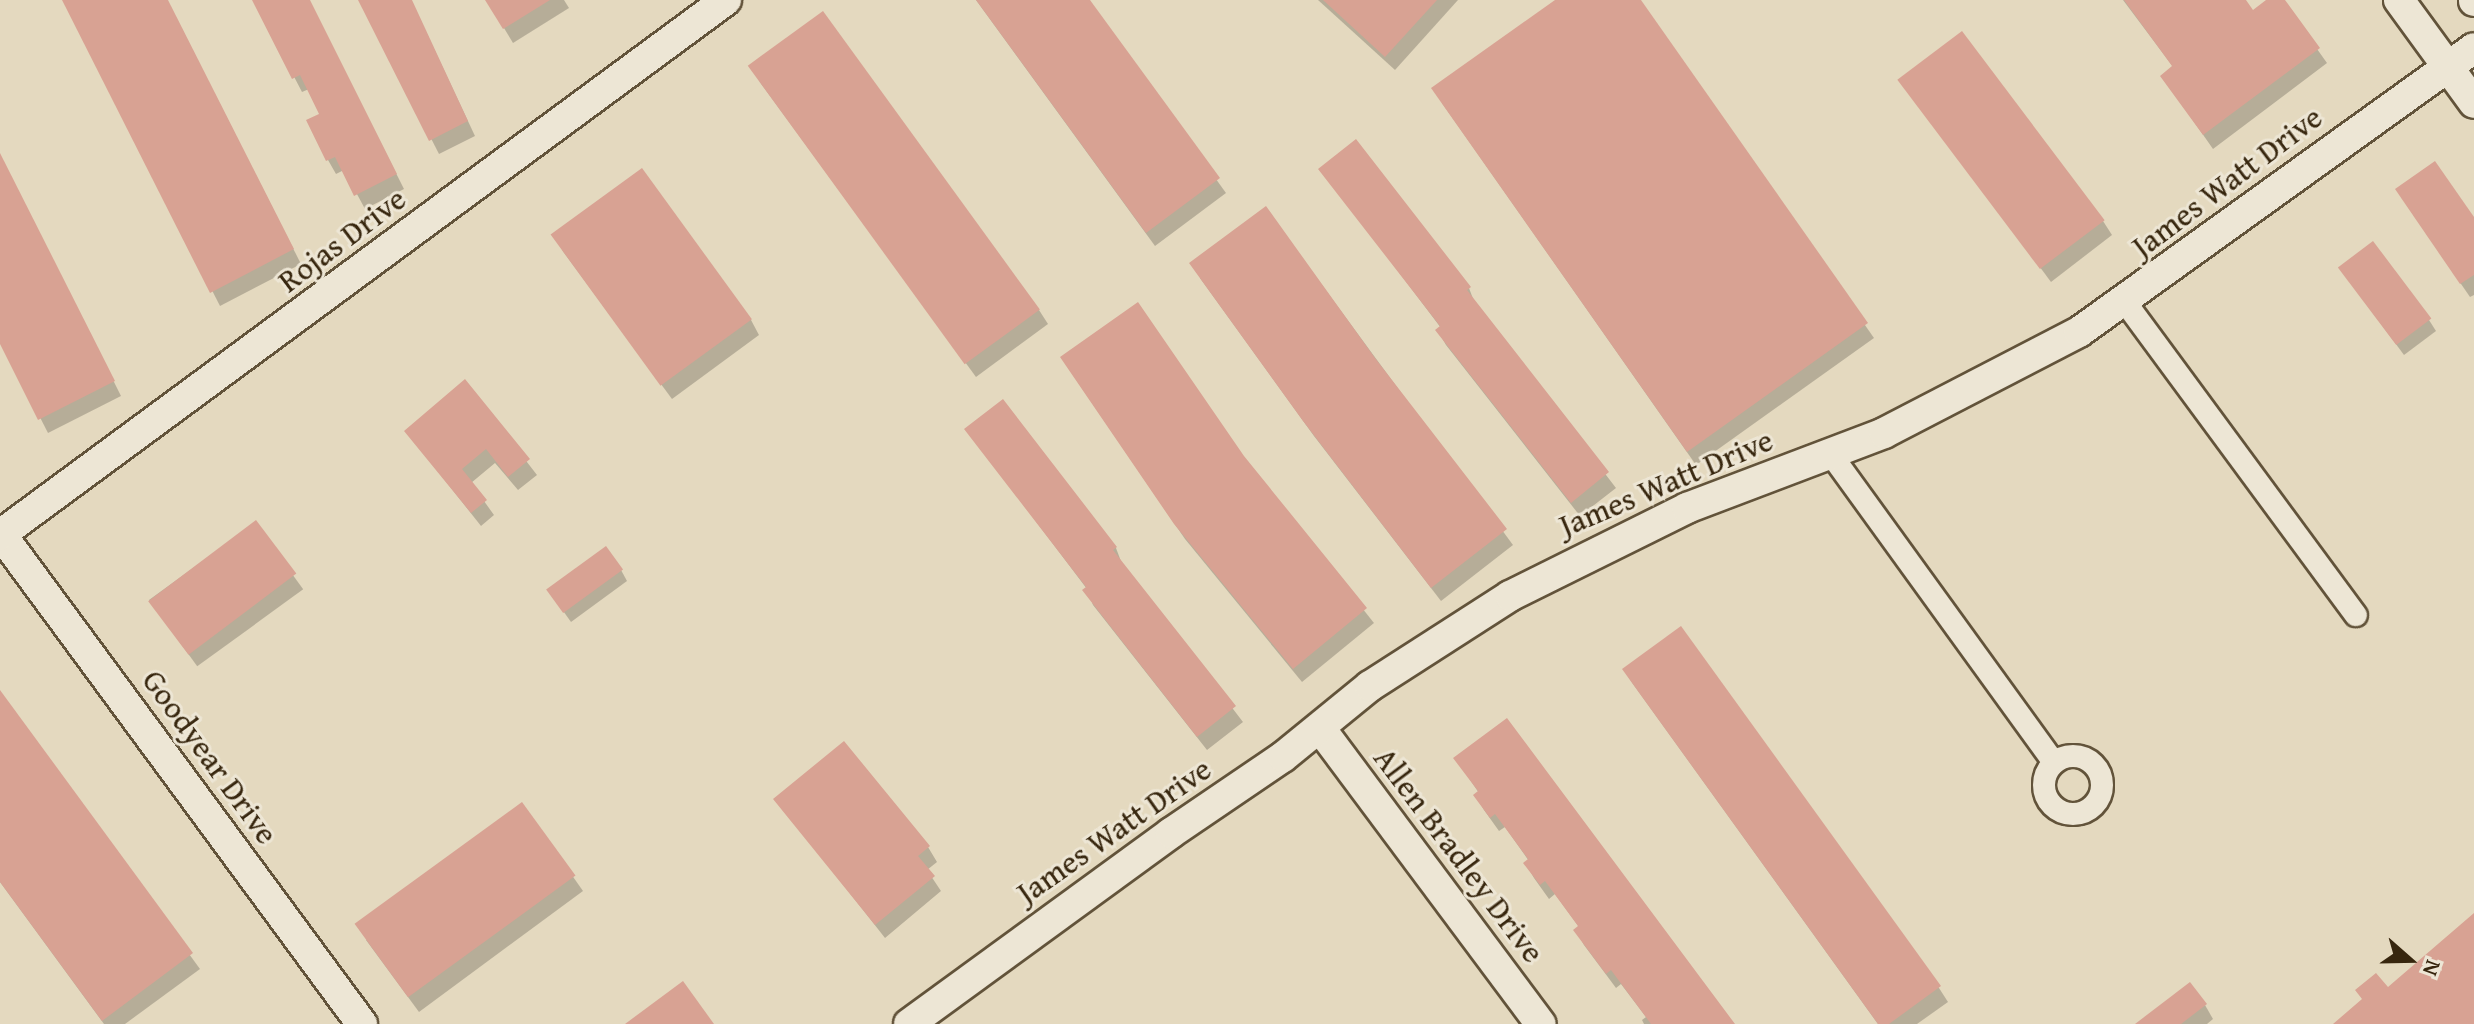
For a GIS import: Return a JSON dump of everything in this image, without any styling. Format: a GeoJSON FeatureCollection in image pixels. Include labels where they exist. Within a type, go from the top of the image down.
{"type":"FeatureCollection","features":[{"type":"Feature","properties":{"kind":"street","name":"Rojas Drive"},"geometry":{"type":"LineString","coordinates":[[0,534],[726,0]]}},
{"type":"Feature","properties":{"kind":"street"},"geometry":{"type":"LineString","coordinates":[[2399,0],[2474,103]]}},
{"type":"Feature","properties":{"kind":"street","name":"James Watt Drive"},"geometry":{"type":"LineString","coordinates":[[909,1024],[1418,654],[1559,569],[1687,508],[1884,433],[1996,378],[2079,332],[2125,302],[2446,65],[2474,48]]}},
{"type":"Feature","properties":{"kind":"street"},"geometry":{"type":"LineString","coordinates":[[2125,302],[2356,615]]}},
{"type":"Feature","properties":{"kind":"street"},"geometry":{"type":"LineString","coordinates":[[1830,453],[2054,763]]}},
{"type":"Feature","properties":{"kind":"street","name":"Goodyear Drive"},"geometry":{"type":"LineString","coordinates":[[0,534],[362,1024]]}},
{"type":"Feature","properties":{"kind":"street","name":"Allen Bradley Drive"},"geometry":{"type":"LineString","coordinates":[[1320,728],[1541,1024]]}},
{"type":"Feature","properties":{"kind":"building"},"geometry":{"type":"Polygon","coordinates":[[[62,0],[168,0],[294,249],[210,293],[62,0]]]}},
{"type":"Feature","properties":{"kind":"building"},"geometry":{"type":"Polygon","coordinates":[[[252,0],[310,0],[397,174],[354,196],[335,157],[326,161],[306,120],[319,114],[300,75],[292,79],[252,0]]]}},
{"type":"Feature","properties":{"kind":"building"},"geometry":{"type":"Polygon","coordinates":[[[358,0],[412,0],[468,121],[429,141],[358,0]]]}},
{"type":"Feature","properties":{"kind":"building"},"geometry":{"type":"Polygon","coordinates":[[[485,0],[550,0],[503,29],[485,0]]]}},
{"type":"Feature","properties":{"kind":"building"},"geometry":{"type":"Polygon","coordinates":[[[976,0],[1090,0],[1220,178],[1146,233],[976,0]]]}},
{"type":"Feature","properties":{"kind":"building"},"geometry":{"type":"Polygon","coordinates":[[[1323,0],[1437,0],[1385,57],[1323,0]]]}},
{"type":"Feature","properties":{"kind":"building"},"geometry":{"type":"Polygon","coordinates":[[[1555,0],[1641,0],[1868,323],[1687,452],[1431,88],[1555,0]]]}},
{"type":"Feature","properties":{"kind":"building"},"geometry":{"type":"Polygon","coordinates":[[[2124,0],[2246,0],[2253,10],[2266,0],[2285,0],[2320,48],[2203,135],[2160,76],[2172,66],[2124,0]]]}},
{"type":"Feature","properties":{"kind":"building"},"geometry":{"type":"Polygon","coordinates":[[[823,11],[1040,310],[965,364],[748,66],[823,11]]]}},
{"type":"Feature","properties":{"kind":"building"},"geometry":{"type":"Polygon","coordinates":[[[1962,31],[2105,220],[2040,269],[1897,80],[1962,31]]]}},
{"type":"Feature","properties":{"kind":"building"},"geometry":{"type":"Polygon","coordinates":[[[1356,139],[1471,287],[1467,290],[1609,472],[1571,503],[1435,330],[1440,326],[1318,169],[1356,139]]]}},
{"type":"Feature","properties":{"kind":"building"},"geometry":{"type":"Polygon","coordinates":[[[0,153],[115,381],[38,420],[0,344],[0,153]]]}},
{"type":"Feature","properties":{"kind":"building"},"geometry":{"type":"Polygon","coordinates":[[[2435,161],[2474,217],[2474,275],[2460,284],[2395,189],[2435,161]]]}},
{"type":"Feature","properties":{"kind":"building"},"geometry":{"type":"Polygon","coordinates":[[[642,168],[752,319],[660,386],[551,234],[642,168]]]}},
{"type":"Feature","properties":{"kind":"building"},"geometry":{"type":"Polygon","coordinates":[[[1266,206],[1375,358],[1507,529],[1431,588],[1303,421],[1189,263],[1266,206]]]}},
{"type":"Feature","properties":{"kind":"building"},"geometry":{"type":"Polygon","coordinates":[[[2373,241],[2431,318],[2396,345],[2338,267],[2373,241]]]}},
{"type":"Feature","properties":{"kind":"building"},"geometry":{"type":"Polygon","coordinates":[[[1138,302],[1244,456],[1367,608],[1293,669],[1174,524],[1060,357],[1138,302]]]}},
{"type":"Feature","properties":{"kind":"building"},"geometry":{"type":"Polygon","coordinates":[[[465,379],[530,459],[508,477],[486,449],[462,469],[487,500],[471,513],[404,431],[465,379]]]}},
{"type":"Feature","properties":{"kind":"building"},"geometry":{"type":"Polygon","coordinates":[[[1003,399],[1117,547],[1113,550],[1236,706],[1197,737],[1082,590],[1086,587],[964,429],[1003,399]]]}},
{"type":"Feature","properties":{"kind":"building"},"geometry":{"type":"Polygon","coordinates":[[[256,520],[296,574],[189,655],[148,601],[256,520]]]}},
{"type":"Feature","properties":{"kind":"building"},"geometry":{"type":"Polygon","coordinates":[[[606,546],[623,569],[563,613],[546,589],[606,546]]]}},
{"type":"Feature","properties":{"kind":"building"},"geometry":{"type":"Polygon","coordinates":[[[1681,626],[1941,986],[1889,1024],[1878,1024],[1622,669],[1681,626]]]}},
{"type":"Feature","properties":{"kind":"building"},"geometry":{"type":"Polygon","coordinates":[[[0,690],[193,953],[102,1021],[0,882],[0,690]]]}},
{"type":"Feature","properties":{"kind":"building"},"geometry":{"type":"Polygon","coordinates":[[[1507,718],[1735,1024],[1651,1024],[1611,970],[1606,974],[1573,930],[1578,926],[1545,881],[1540,885],[1523,863],[1528,859],[1495,814],[1490,818],[1473,795],[1478,791],[1453,758],[1507,718]]]}},
{"type":"Feature","properties":{"kind":"building"},"geometry":{"type":"Polygon","coordinates":[[[844,741],[930,846],[918,856],[935,876],[875,925],[773,799],[844,741]]]}},
{"type":"Feature","properties":{"kind":"building"},"geometry":{"type":"Polygon","coordinates":[[[522,802],[575,876],[408,997],[355,924],[522,802]]]}},
{"type":"Feature","properties":{"kind":"building"},"geometry":{"type":"Polygon","coordinates":[[[2474,913],[2474,1024],[2333,1024],[2362,999],[2355,990],[2376,973],[2388,987],[2474,913]]]}},
{"type":"Feature","properties":{"kind":"building"},"geometry":{"type":"Polygon","coordinates":[[[683,981],[714,1024],[625,1024],[683,981]]]}},
{"type":"Feature","properties":{"kind":"building"},"geometry":{"type":"Polygon","coordinates":[[[2190,982],[2207,1004],[2181,1024],[2135,1024],[2190,982]]]}}]}
